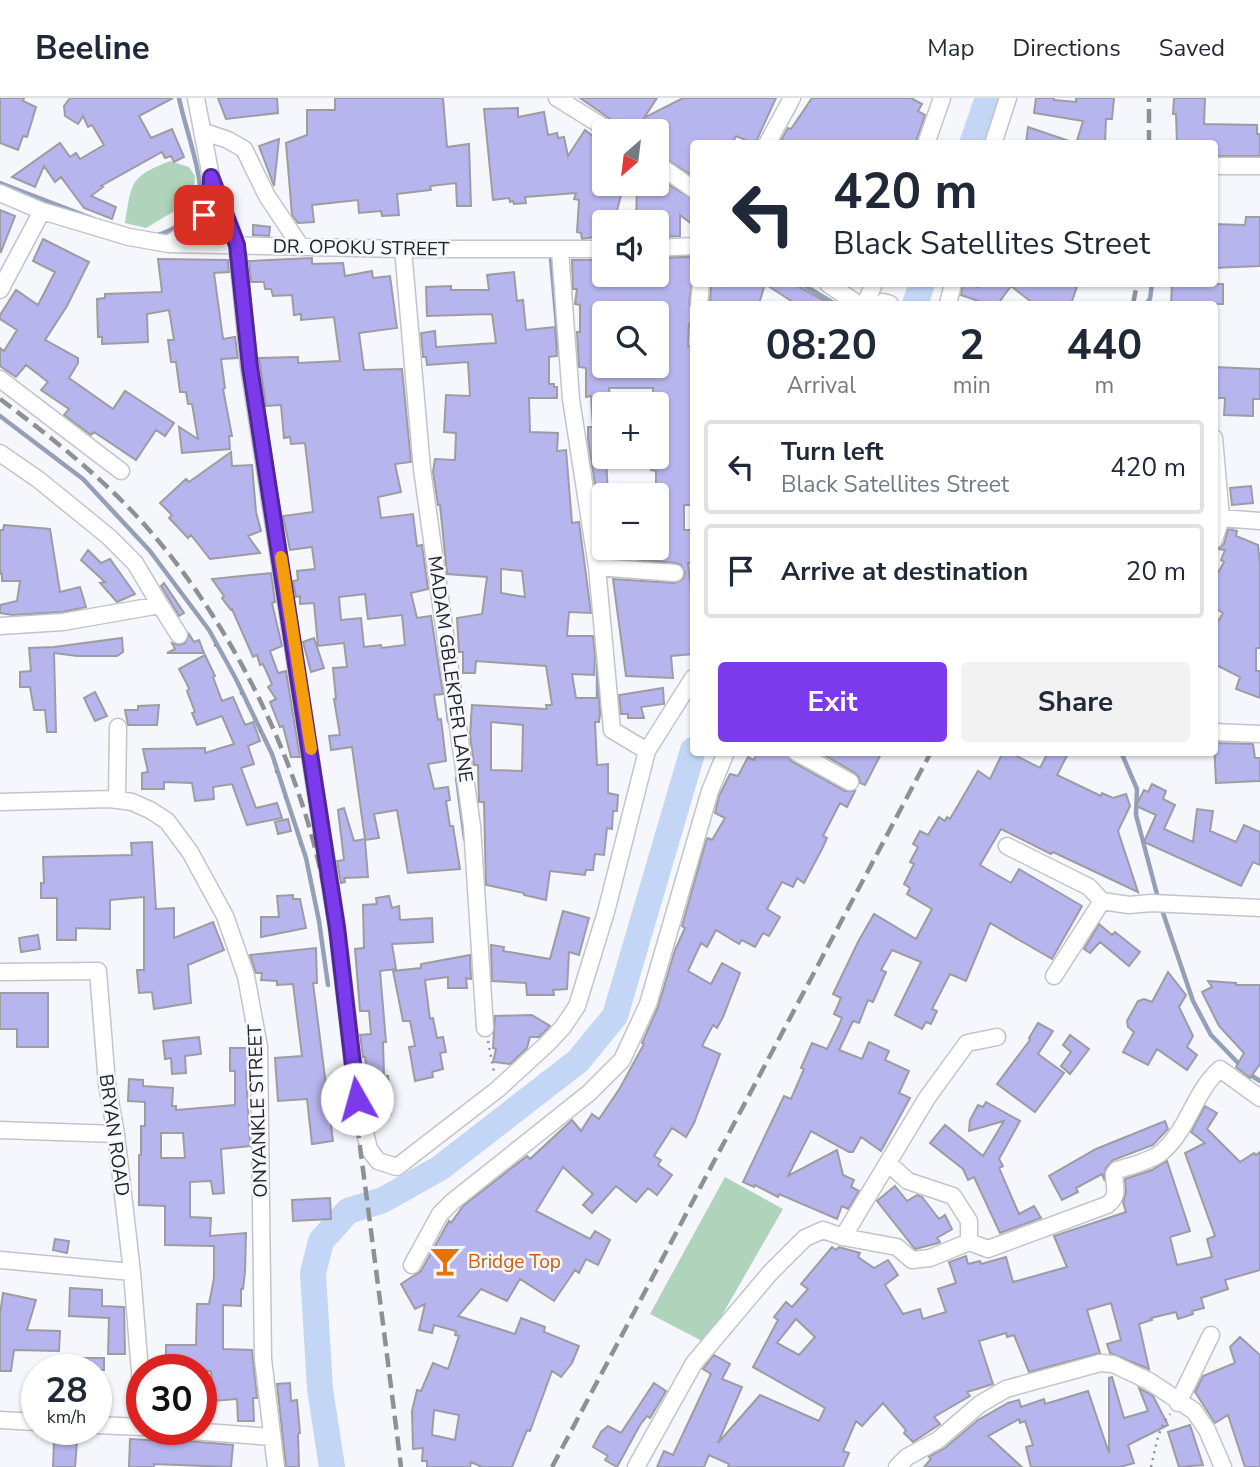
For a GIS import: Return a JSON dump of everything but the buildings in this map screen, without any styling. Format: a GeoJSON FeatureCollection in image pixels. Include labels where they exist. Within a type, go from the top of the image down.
{"type":"FeatureCollection","features":[{"type":"Feature","properties":{"kind":"street"},"geometry":{"type":"LineString","coordinates":[[196,98],[211,177],[237,245],[250,367],[337,928],[357,1099],[369,1149],[378,1161],[397,1167],[498,1089],[548,1043],[577,1006],[606,912],[648,751],[690,682]]}},
{"type":"Feature","properties":{"kind":"street"},"geometry":{"type":"LineString","coordinates":[[557,98],[592,120]]}},
{"type":"Feature","properties":{"kind":"street"},"geometry":{"type":"LineString","coordinates":[[769,140],[792,98]]}},
{"type":"Feature","properties":{"kind":"street"},"geometry":{"type":"LineString","coordinates":[[927,140],[942,98]]}},
{"type":"Feature","properties":{"kind":"street"},"geometry":{"type":"LineString","coordinates":[[994,140],[1008,98]]}},
{"type":"Feature","properties":{"kind":"street"},"geometry":{"type":"LineString","coordinates":[[202,131],[228,139],[244,149],[267,196],[301,247]]}},
{"type":"Feature","properties":{"kind":"street"},"geometry":{"type":"LineString","coordinates":[[1218,166],[1260,166]]}},
{"type":"Feature","properties":{"kind":"street"},"geometry":{"type":"LineString","coordinates":[[669,172],[690,187]]}},
{"type":"Feature","properties":{"kind":"street"},"geometry":{"type":"LineString","coordinates":[[169,244],[197,226],[204,215],[210,202],[211,177]]}},
{"type":"Feature","properties":{"kind":"street","name":"DR. OPOKU STREET"},"geometry":{"type":"LineString","coordinates":[[0,193],[42,211],[128,237],[169,244],[592,249]]}},
{"type":"Feature","properties":{"kind":"street"},"geometry":{"type":"LineString","coordinates":[[0,290],[42,211]]}},
{"type":"Feature","properties":{"kind":"street"},"geometry":{"type":"LineString","coordinates":[[669,247],[690,246]]}},
{"type":"Feature","properties":{"kind":"street","name":"MADAM GBLEKPER LANE"},"geometry":{"type":"LineString","coordinates":[[403,249],[422,469],[472,826],[485,1028]]}},
{"type":"Feature","properties":{"kind":"street"},"geometry":{"type":"LineString","coordinates":[[560,250],[571,398],[597,567],[612,730],[648,751]]}},
{"type":"Feature","properties":{"kind":"street"},"geometry":{"type":"LineString","coordinates":[[832,287],[854,301]]}},
{"type":"Feature","properties":{"kind":"street"},"geometry":{"type":"LineString","coordinates":[[0,379],[121,471]]}},
{"type":"Feature","properties":{"kind":"street"},"geometry":{"type":"LineString","coordinates":[[0,453],[12,464],[39,480],[109,537],[135,563],[179,635]]}},
{"type":"Feature","properties":{"kind":"street"},"geometry":{"type":"LineString","coordinates":[[1218,484],[1221,518],[1218,527]]}},
{"type":"Feature","properties":{"kind":"street"},"geometry":{"type":"LineString","coordinates":[[1221,518],[1260,521]]}},
{"type":"Feature","properties":{"kind":"street"},"geometry":{"type":"LineString","coordinates":[[597,567],[675,573]]}},
{"type":"Feature","properties":{"kind":"street"},"geometry":{"type":"LineString","coordinates":[[0,626],[64,622],[160,606]]}},
{"type":"Feature","properties":{"kind":"street"},"geometry":{"type":"LineString","coordinates":[[117,800],[118,727]]}},
{"type":"Feature","properties":{"kind":"street"},"geometry":{"type":"LineString","coordinates":[[1218,732],[1260,734]]}},
{"type":"Feature","properties":{"kind":"street"},"geometry":{"type":"LineString","coordinates":[[412,1265],[440,1214],[452,1202],[589,1093],[622,1059],[648,1004],[710,791],[724,756]]}},
{"type":"Feature","properties":{"kind":"street"},"geometry":{"type":"LineString","coordinates":[[803,756],[850,782]]}},
{"type":"Feature","properties":{"kind":"street","name":"ONYANKLE STREET"},"geometry":{"type":"LineString","coordinates":[[0,802],[132,802],[167,821],[190,852],[225,916],[246,976],[259,1047],[263,1359],[276,1467]]}},
{"type":"Feature","properties":{"kind":"street"},"geometry":{"type":"LineString","coordinates":[[1007,846],[1089,887],[1102,901],[1129,905],[1260,908]]}},
{"type":"Feature","properties":{"kind":"street"},"geometry":{"type":"LineString","coordinates":[[1054,976],[1102,901]]}},
{"type":"Feature","properties":{"kind":"street","name":"BRYAN ROAD"},"geometry":{"type":"LineString","coordinates":[[0,972],[98,971],[107,1084],[116,1134],[139,1354]]}},
{"type":"Feature","properties":{"kind":"street"},"geometry":{"type":"LineString","coordinates":[[843,1237],[927,1098],[967,1043],[996,1037]]}},
{"type":"Feature","properties":{"kind":"street"},"geometry":{"type":"LineString","coordinates":[[636,1467],[694,1363],[770,1273],[806,1238],[823,1230],[843,1237],[897,1247],[912,1260],[930,1258],[969,1242],[989,1250],[1107,1205],[1115,1199],[1116,1170],[1162,1153],[1183,1126],[1209,1078],[1220,1069],[1260,1098]]}},
{"type":"Feature","properties":{"kind":"street"},"geometry":{"type":"LineString","coordinates":[[0,1130],[116,1134]]}},
{"type":"Feature","properties":{"kind":"street"},"geometry":{"type":"LineString","coordinates":[[888,1163],[908,1181],[953,1196],[969,1222],[969,1242]]}},
{"type":"Feature","properties":{"kind":"street"},"geometry":{"type":"LineString","coordinates":[[0,1260],[132,1272]]}},
{"type":"Feature","properties":{"kind":"street"},"geometry":{"type":"LineString","coordinates":[[1178,1402],[1211,1335]]}},
{"type":"Feature","properties":{"kind":"street"},"geometry":{"type":"LineString","coordinates":[[897,1467],[907,1457],[938,1440],[980,1404],[1006,1389],[1091,1364],[1113,1364],[1156,1385],[1194,1411],[1208,1430],[1223,1467]]}},
{"type":"Feature","properties":{"kind":"street"},"geometry":{"type":"LineString","coordinates":[[0,1420],[21,1421]]}},
{"type":"Feature","properties":{"kind":"street"},"geometry":{"type":"LineString","coordinates":[[217,1433],[272,1437]]}},
{"type":"Feature","properties":{"kind":"path"},"geometry":{"type":"LineString","coordinates":[[240,694],[245,691]]}},
{"type":"Feature","properties":{"kind":"path"},"geometry":{"type":"LineString","coordinates":[[259,732],[263,729]]}},
{"type":"Feature","properties":{"kind":"path"},"geometry":{"type":"LineString","coordinates":[[485,1028],[498,1089]]}},
{"type":"Feature","properties":{"kind":"path"},"geometry":{"type":"LineString","coordinates":[[1151,1467],[1158,1435],[1178,1402]]}},
{"type":"Feature","properties":{"kind":"green space"},"geometry":{"type":"Polygon","coordinates":[[[170,161],[189,167],[195,176],[193,200],[146,228],[125,223],[135,182],[147,172],[170,161]]]}},
{"type":"Feature","properties":{"kind":"green space"},"geometry":{"type":"Polygon","coordinates":[[[725,1177],[783,1209],[706,1343],[650,1314],[725,1177]]]}},
{"type":"Feature","properties":{"kind":"waterway"},"geometry":{"type":"LineString","coordinates":[[155,236],[189,218],[200,199],[196,163],[179,98]]}},
{"type":"Feature","properties":{"kind":"waterway"},"geometry":{"type":"LineString","coordinates":[[973,140],[988,98]]}},
{"type":"Feature","properties":{"kind":"waterway"},"geometry":{"type":"LineString","coordinates":[[0,183],[94,219]]}},
{"type":"Feature","properties":{"kind":"waterway"},"geometry":{"type":"LineString","coordinates":[[669,256],[690,255]]}},
{"type":"Feature","properties":{"kind":"waterway"},"geometry":{"type":"LineString","coordinates":[[551,259],[559,348]]}},
{"type":"Feature","properties":{"kind":"waterway"},"geometry":{"type":"LineString","coordinates":[[807,287],[830,301]]}},
{"type":"Feature","properties":{"kind":"waterway"},"geometry":{"type":"LineString","coordinates":[[916,301],[921,287]]}},
{"type":"Feature","properties":{"kind":"waterway"},"geometry":{"type":"LineString","coordinates":[[1148,301],[1152,287]]}},
{"type":"Feature","properties":{"kind":"waterway"},"geometry":{"type":"LineString","coordinates":[[0,416],[83,479],[150,551],[209,630],[272,754],[306,858],[328,985]]}},
{"type":"Feature","properties":{"kind":"waterway"},"geometry":{"type":"LineString","coordinates":[[598,664],[598,709],[601,712]]}},
{"type":"Feature","properties":{"kind":"waterway"},"geometry":{"type":"LineString","coordinates":[[446,698],[449,721]]}},
{"type":"Feature","properties":{"kind":"waterway"},"geometry":{"type":"LineString","coordinates":[[332,1467],[320,1389],[313,1273],[321,1241],[348,1211],[383,1200],[440,1168],[578,1061],[615,1016],[691,756]]}},
{"type":"Feature","properties":{"kind":"waterway"},"geometry":{"type":"LineString","coordinates":[[1123,756],[1137,789],[1136,815],[1158,898]]}},
{"type":"Feature","properties":{"kind":"waterway"},"geometry":{"type":"LineString","coordinates":[[457,778],[465,839]]}},
{"type":"Feature","properties":{"kind":"waterway"},"geometry":{"type":"LineString","coordinates":[[1161,907],[1193,1001],[1211,1035],[1240,1065]]}},
{"type":"Feature","properties":{"kind":"waterway"},"geometry":{"type":"LineString","coordinates":[[1249,1074],[1260,1081]]}},
{"type":"Feature","properties":{"kind":"railway"},"geometry":{"type":"LineString","coordinates":[[1149,98],[1149,140]]}},
{"type":"Feature","properties":{"kind":"railway"},"geometry":{"type":"LineString","coordinates":[[1134,301],[1136,287]]}},
{"type":"Feature","properties":{"kind":"railway"},"geometry":{"type":"LineString","coordinates":[[0,399],[94,474],[156,537],[186,577],[241,663],[264,709],[302,802],[315,848],[334,942],[401,1467]]}},
{"type":"Feature","properties":{"kind":"railway"},"geometry":{"type":"LineString","coordinates":[[552,1467],[929,756]]}},
{"type":"Feature","properties":{"kind":"slow traffic"},"geometry":{"type":"LineString","coordinates":[[281,557],[311,749]]}},
{"type":"Feature","properties":{"kind":"place","name":"Bridge Top"},"geometry":{"type":"Point","coordinates":[445,1261]}},
{"type":"Feature","properties":{"kind":"route"},"geometry":{"type":"LineString","coordinates":[[204,215],[210,202],[211,177],[237,245],[250,367],[313,763],[337,928],[357,1099]]}}]}
